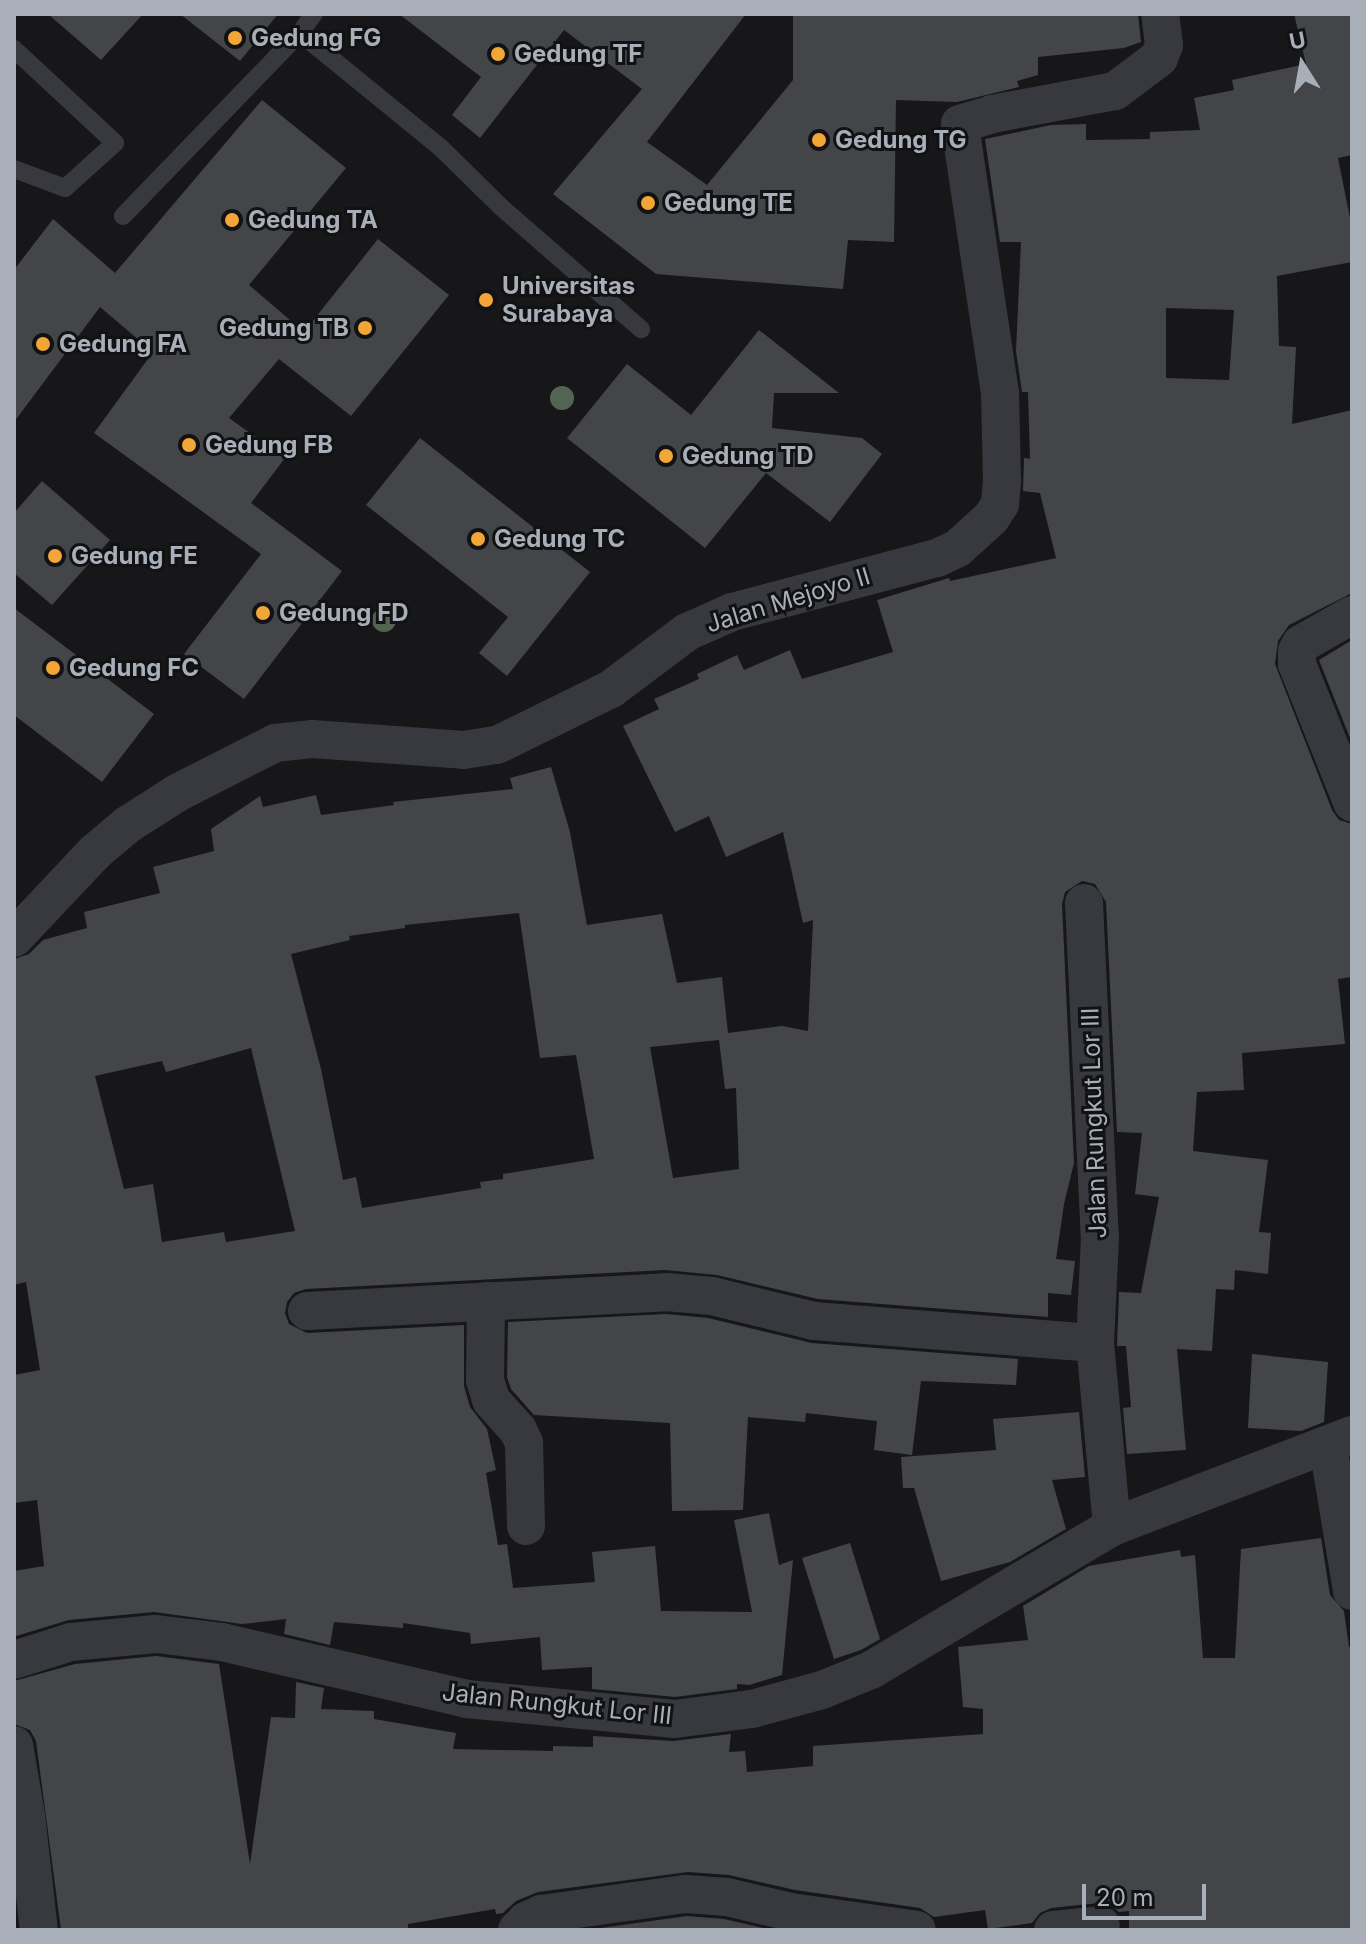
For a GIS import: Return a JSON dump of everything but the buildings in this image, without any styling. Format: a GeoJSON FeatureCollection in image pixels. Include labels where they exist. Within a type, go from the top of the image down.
{"type":"FeatureCollection","features":[{"type":"Feature","properties":{"kind":"street","name":"Jalan Mejoyo II"},"geometry":{"type":"LineString","coordinates":[[14,938],[94,853],[127,825],[177,793],[275,743],[312,739],[480,750],[525,733],[611,689],[687,632],[732,612],[937,558],[958,548],[991,518],[1000,504],[1002,481],[1000,393],[960,124],[992,114],[1115,91],[1159,58],[1164,45],[1160,14]]}},
{"type":"Feature","properties":{"kind":"street"},"geometry":{"type":"LineString","coordinates":[[1352,615],[1301,644],[1297,651],[1302,678],[1352,802]]}},
{"type":"Feature","properties":{"kind":"street","name":"Jalan Rungkut Lor III"},"geometry":{"type":"LineString","coordinates":[[1084,903],[1100,1237],[1095,1343],[1112,1527]]}},
{"type":"Feature","properties":{"kind":"street"},"geometry":{"type":"LineString","coordinates":[[307,1311],[666,1292],[712,1296],[814,1321],[1095,1343]]}},
{"type":"Feature","properties":{"kind":"street"},"geometry":{"type":"LineString","coordinates":[[486,1301],[485,1380],[491,1400],[518,1430],[524,1443],[526,1526]]}},
{"type":"Feature","properties":{"kind":"street"},"geometry":{"type":"LineString","coordinates":[[1340,1440],[1352,1591]]}},
{"type":"Feature","properties":{"kind":"street","name":"Jalan Rungkut Lor III"},"geometry":{"type":"LineString","coordinates":[[14,1660],[71,1642],[156,1634],[222,1642],[467,1699],[675,1719],[772,1704],[822,1690],[871,1670],[1112,1527],[1340,1440]]}},
{"type":"Feature","properties":{"kind":"street"},"geometry":{"type":"LineString","coordinates":[[14,1745],[39,1930]]}},
{"type":"Feature","properties":{"kind":"street"},"geometry":{"type":"LineString","coordinates":[[517,1930],[526,1921],[541,1914],[686,1894],[727,1897],[791,1912],[917,1930]]}},
{"type":"Feature","properties":{"kind":"street"},"geometry":{"type":"LineString","coordinates":[[1053,1930],[1101,1925]]}},
{"type":"Feature","properties":{"kind":"lane"},"geometry":{"type":"LineString","coordinates":[[123,216],[300,33],[314,14]]}},
{"type":"Feature","properties":{"kind":"lane"},"geometry":{"type":"LineString","coordinates":[[300,33],[441,148],[501,207],[641,329]]}},
{"type":"Feature","properties":{"kind":"lane"},"geometry":{"type":"LineString","coordinates":[[14,49],[115,143],[65,188],[14,169]]}},
{"type":"Feature","properties":{"kind":"place","name":"Gedung FG"},"geometry":{"type":"Point","coordinates":[235,38]}},
{"type":"Feature","properties":{"kind":"place","name":"Gedung TF"},"geometry":{"type":"Point","coordinates":[498,54]}},
{"type":"Feature","properties":{"kind":"place","name":"Gedung TG"},"geometry":{"type":"Point","coordinates":[819,140]}},
{"type":"Feature","properties":{"kind":"place","name":"Gedung TE"},"geometry":{"type":"Point","coordinates":[648,203]}},
{"type":"Feature","properties":{"kind":"place","name":"Gedung TA"},"geometry":{"type":"Point","coordinates":[232,220]}},
{"type":"Feature","properties":{"kind":"place","name":"Universitas Surabaya"},"geometry":{"type":"Point","coordinates":[486,300]}},
{"type":"Feature","properties":{"kind":"place","name":"Gedung TB"},"geometry":{"type":"Point","coordinates":[365,328]}},
{"type":"Feature","properties":{"kind":"place","name":"Gedung FA"},"geometry":{"type":"Point","coordinates":[43,344]}},
{"type":"Feature","properties":{"kind":"place","name":"Gedung FB"},"geometry":{"type":"Point","coordinates":[189,445]}},
{"type":"Feature","properties":{"kind":"place","name":"Gedung TD"},"geometry":{"type":"Point","coordinates":[666,456]}},
{"type":"Feature","properties":{"kind":"place","name":"Gedung TC"},"geometry":{"type":"Point","coordinates":[478,539]}},
{"type":"Feature","properties":{"kind":"place","name":"Gedung FE"},"geometry":{"type":"Point","coordinates":[55,556]}},
{"type":"Feature","properties":{"kind":"place","name":"Gedung FD"},"geometry":{"type":"Point","coordinates":[263,613]}},
{"type":"Feature","properties":{"kind":"place","name":"Gedung FC"},"geometry":{"type":"Point","coordinates":[53,668]}}]}
